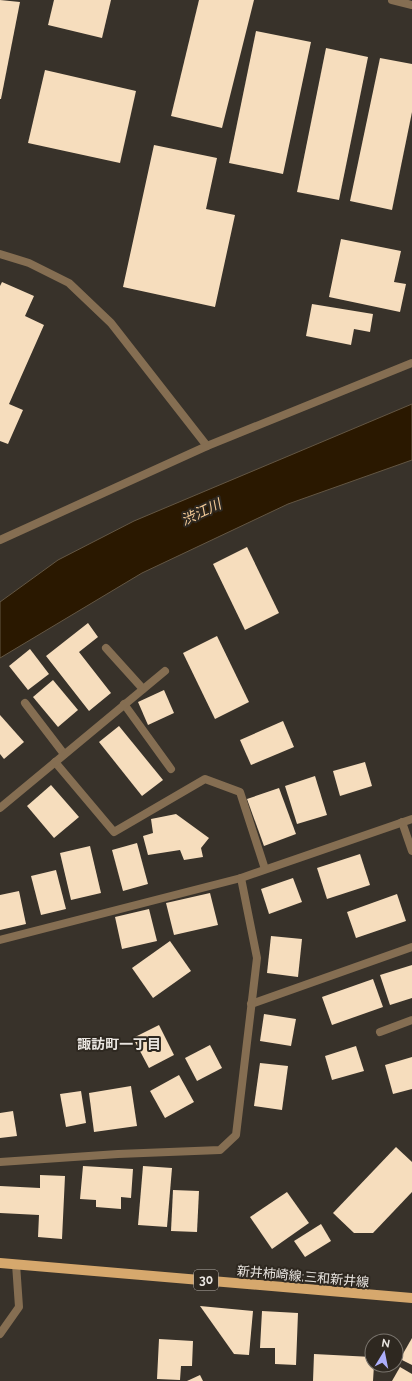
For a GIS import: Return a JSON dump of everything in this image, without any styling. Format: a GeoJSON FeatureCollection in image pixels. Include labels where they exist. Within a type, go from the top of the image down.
{"type":"FeatureCollection","features":[{"type":"Feature","properties":{"kind":"main road","name":"新井柿崎線;三和新井線"},"geometry":{"type":"LineString","coordinates":[[0,1262],[412,1298]]}},
{"type":"Feature","properties":{"kind":"street"},"geometry":{"type":"LineString","coordinates":[[392,0],[412,5]]}},
{"type":"Feature","properties":{"kind":"street"},"geometry":{"type":"LineString","coordinates":[[0,254],[29,263],[69,283],[110,323],[207,446]]}},
{"type":"Feature","properties":{"kind":"street"},"geometry":{"type":"LineString","coordinates":[[0,540],[207,446],[412,363]]}},
{"type":"Feature","properties":{"kind":"street"},"geometry":{"type":"LineString","coordinates":[[106,648],[143,689]]}},
{"type":"Feature","properties":{"kind":"street"},"geometry":{"type":"LineString","coordinates":[[0,808],[165,671]]}},
{"type":"Feature","properties":{"kind":"street"},"geometry":{"type":"LineString","coordinates":[[25,703],[64,754]]}},
{"type":"Feature","properties":{"kind":"street"},"geometry":{"type":"LineString","coordinates":[[124,704],[172,769]]}},
{"type":"Feature","properties":{"kind":"street"},"geometry":{"type":"LineString","coordinates":[[55,762],[114,832],[205,779],[240,792],[266,869]]}},
{"type":"Feature","properties":{"kind":"street"},"geometry":{"type":"LineString","coordinates":[[0,940],[241,878],[412,819]]}},
{"type":"Feature","properties":{"kind":"street"},"geometry":{"type":"LineString","coordinates":[[402,822],[412,850]]}},
{"type":"Feature","properties":{"kind":"street"},"geometry":{"type":"LineString","coordinates":[[0,1162],[118,1154],[220,1150],[236,1135],[257,958],[241,878]]}},
{"type":"Feature","properties":{"kind":"street"},"geometry":{"type":"LineString","coordinates":[[251,1004],[412,947]]}},
{"type":"Feature","properties":{"kind":"street"},"geometry":{"type":"LineString","coordinates":[[380,1032],[412,1020]]}},
{"type":"Feature","properties":{"kind":"street"},"geometry":{"type":"LineString","coordinates":[[0,1334],[19,1307],[16,1264]]}},
{"type":"Feature","properties":{"kind":"water","name":"渋江川"},"geometry":{"type":"Polygon","coordinates":[[[412,404],[412,460],[288,504],[142,573],[0,658],[0,602],[58,560],[134,521],[412,404]]]}},
{"type":"Feature","properties":{"kind":"building"},"geometry":{"type":"Polygon","coordinates":[[[0,0],[20,2],[1,99],[0,99],[0,0]]]}},
{"type":"Feature","properties":{"kind":"building"},"geometry":{"type":"Polygon","coordinates":[[[54,0],[111,0],[102,38],[48,25],[54,0]]]}},
{"type":"Feature","properties":{"kind":"building"},"geometry":{"type":"Polygon","coordinates":[[[199,0],[254,0],[222,128],[171,116],[199,0]]]}},
{"type":"Feature","properties":{"kind":"building"},"geometry":{"type":"Polygon","coordinates":[[[256,31],[311,42],[283,174],[229,163],[256,31]]]}},
{"type":"Feature","properties":{"kind":"building"},"geometry":{"type":"Polygon","coordinates":[[[326,48],[368,57],[339,200],[297,192],[326,48]]]}},
{"type":"Feature","properties":{"kind":"building"},"geometry":{"type":"Polygon","coordinates":[[[380,58],[412,64],[412,112],[392,210],[350,201],[380,58]]]}},
{"type":"Feature","properties":{"kind":"building"},"geometry":{"type":"Polygon","coordinates":[[[45,70],[136,91],[120,163],[28,143],[45,70]]]}},
{"type":"Feature","properties":{"kind":"building"},"geometry":{"type":"Polygon","coordinates":[[[154,145],[217,158],[206,209],[235,215],[215,307],[123,287],[154,145]]]}},
{"type":"Feature","properties":{"kind":"building"},"geometry":{"type":"Polygon","coordinates":[[[341,239],[401,251],[394,282],[406,284],[400,312],[329,297],[341,239]]]}},
{"type":"Feature","properties":{"kind":"building"},"geometry":{"type":"Polygon","coordinates":[[[2,282],[34,296],[25,316],[44,325],[9,404],[23,410],[8,444],[0,441],[0,286],[2,282]]]}},
{"type":"Feature","properties":{"kind":"building"},"geometry":{"type":"Polygon","coordinates":[[[312,304],[373,314],[370,332],[354,329],[351,345],[306,336],[312,304]]]}},
{"type":"Feature","properties":{"kind":"building"},"geometry":{"type":"Polygon","coordinates":[[[247,547],[279,613],[245,630],[213,564],[247,547]]]}},
{"type":"Feature","properties":{"kind":"building"},"geometry":{"type":"Polygon","coordinates":[[[88,623],[98,637],[79,652],[111,693],[89,711],[46,656],[88,623]]]}},
{"type":"Feature","properties":{"kind":"building"},"geometry":{"type":"Polygon","coordinates":[[[217,636],[249,702],[215,719],[183,653],[217,636]]]}},
{"type":"Feature","properties":{"kind":"building"},"geometry":{"type":"Polygon","coordinates":[[[30,649],[49,674],[28,690],[9,666],[30,649]]]}},
{"type":"Feature","properties":{"kind":"building"},"geometry":{"type":"Polygon","coordinates":[[[53,680],[78,710],[58,727],[33,697],[53,680]]]}},
{"type":"Feature","properties":{"kind":"building"},"geometry":{"type":"Polygon","coordinates":[[[164,690],[174,713],[148,725],[138,702],[164,690]]]}},
{"type":"Feature","properties":{"kind":"building"},"geometry":{"type":"Polygon","coordinates":[[[0,715],[24,742],[4,759],[0,754],[0,715]]]}},
{"type":"Feature","properties":{"kind":"building"},"geometry":{"type":"Polygon","coordinates":[[[283,721],[294,747],[251,765],[240,740],[283,721]]]}},
{"type":"Feature","properties":{"kind":"building"},"geometry":{"type":"Polygon","coordinates":[[[119,726],[163,780],[142,796],[99,742],[119,726]]]}},
{"type":"Feature","properties":{"kind":"building"},"geometry":{"type":"Polygon","coordinates":[[[365,762],[372,786],[340,796],[333,771],[365,762]]]}},
{"type":"Feature","properties":{"kind":"building"},"geometry":{"type":"Polygon","coordinates":[[[315,776],[327,815],[297,824],[285,786],[315,776]]]}},
{"type":"Feature","properties":{"kind":"building"},"geometry":{"type":"Polygon","coordinates":[[[51,785],[79,817],[54,838],[27,806],[51,785]]]}},
{"type":"Feature","properties":{"kind":"building"},"geometry":{"type":"Polygon","coordinates":[[[279,788],[296,834],[264,846],[247,799],[279,788]]]}},
{"type":"Feature","properties":{"kind":"building"},"geometry":{"type":"Polygon","coordinates":[[[176,814],[209,838],[201,848],[203,857],[184,860],[180,850],[148,855],[143,836],[153,833],[151,819],[176,814]]]}},
{"type":"Feature","properties":{"kind":"building"},"geometry":{"type":"Polygon","coordinates":[[[137,843],[148,884],[123,891],[112,850],[137,843]]]}},
{"type":"Feature","properties":{"kind":"building"},"geometry":{"type":"Polygon","coordinates":[[[90,846],[101,893],[71,900],[60,853],[90,846]]]}},
{"type":"Feature","properties":{"kind":"building"},"geometry":{"type":"Polygon","coordinates":[[[360,854],[370,885],[327,899],[317,868],[360,854]]]}},
{"type":"Feature","properties":{"kind":"building"},"geometry":{"type":"Polygon","coordinates":[[[56,870],[66,909],[41,915],[31,876],[56,870]]]}},
{"type":"Feature","properties":{"kind":"building"},"geometry":{"type":"Polygon","coordinates":[[[293,878],[302,902],[269,914],[261,889],[293,878]]]}},
{"type":"Feature","properties":{"kind":"building"},"geometry":{"type":"Polygon","coordinates":[[[19,891],[26,924],[0,930],[0,895],[19,891]]]}},
{"type":"Feature","properties":{"kind":"building"},"geometry":{"type":"Polygon","coordinates":[[[210,893],[218,925],[174,935],[166,903],[210,893]]]}},
{"type":"Feature","properties":{"kind":"building"},"geometry":{"type":"Polygon","coordinates":[[[397,894],[406,921],[356,938],[347,912],[397,894]]]}},
{"type":"Feature","properties":{"kind":"building"},"geometry":{"type":"Polygon","coordinates":[[[149,909],[157,941],[122,949],[115,917],[149,909]]]}},
{"type":"Feature","properties":{"kind":"building"},"geometry":{"type":"Polygon","coordinates":[[[271,936],[302,939],[298,977],[267,973],[271,936]]]}},
{"type":"Feature","properties":{"kind":"building"},"geometry":{"type":"Polygon","coordinates":[[[170,941],[191,971],[153,998],[132,968],[170,941]]]}},
{"type":"Feature","properties":{"kind":"building"},"geometry":{"type":"Polygon","coordinates":[[[412,965],[412,998],[390,1005],[380,975],[412,965]]]}},
{"type":"Feature","properties":{"kind":"building"},"geometry":{"type":"Polygon","coordinates":[[[373,979],[383,1007],[332,1025],[322,997],[373,979]]]}},
{"type":"Feature","properties":{"kind":"building"},"geometry":{"type":"Polygon","coordinates":[[[264,1014],[296,1019],[291,1046],[260,1041],[264,1014]]]}},
{"type":"Feature","properties":{"kind":"building"},"geometry":{"type":"Polygon","coordinates":[[[159,1025],[174,1055],[149,1068],[133,1038],[159,1025]]]}},
{"type":"Feature","properties":{"kind":"building"},"geometry":{"type":"Polygon","coordinates":[[[210,1045],[222,1068],[197,1081],[185,1058],[210,1045]]]}},
{"type":"Feature","properties":{"kind":"building"},"geometry":{"type":"Polygon","coordinates":[[[356,1046],[364,1071],[332,1080],[325,1056],[356,1046]]]}},
{"type":"Feature","properties":{"kind":"building"},"geometry":{"type":"Polygon","coordinates":[[[412,1057],[412,1089],[393,1094],[385,1065],[412,1057]]]}},
{"type":"Feature","properties":{"kind":"building"},"geometry":{"type":"Polygon","coordinates":[[[260,1063],[288,1066],[282,1110],[254,1106],[260,1063]]]}},
{"type":"Feature","properties":{"kind":"building"},"geometry":{"type":"Polygon","coordinates":[[[179,1075],[194,1102],[165,1118],[150,1091],[179,1075]]]}},
{"type":"Feature","properties":{"kind":"building"},"geometry":{"type":"Polygon","coordinates":[[[131,1086],[137,1126],[94,1132],[89,1093],[131,1086]]]}},
{"type":"Feature","properties":{"kind":"building"},"geometry":{"type":"Polygon","coordinates":[[[81,1091],[86,1123],[66,1127],[60,1094],[81,1091]]]}},
{"type":"Feature","properties":{"kind":"building"},"geometry":{"type":"Polygon","coordinates":[[[13,1111],[17,1136],[0,1138],[0,1113],[13,1111]]]}},
{"type":"Feature","properties":{"kind":"building"},"geometry":{"type":"Polygon","coordinates":[[[396,1147],[412,1162],[412,1192],[373,1233],[354,1233],[333,1213],[396,1147]]]}},
{"type":"Feature","properties":{"kind":"building"},"geometry":{"type":"Polygon","coordinates":[[[83,1166],[133,1169],[131,1198],[121,1197],[121,1209],[96,1207],[96,1200],[80,1199],[83,1166]]]}},
{"type":"Feature","properties":{"kind":"building"},"geometry":{"type":"Polygon","coordinates":[[[143,1166],[172,1168],[167,1227],[138,1225],[143,1166]]]}},
{"type":"Feature","properties":{"kind":"building"},"geometry":{"type":"Polygon","coordinates":[[[40,1175],[65,1176],[62,1239],[38,1237],[39,1215],[0,1213],[0,1186],[40,1188],[40,1175]]]}},
{"type":"Feature","properties":{"kind":"building"},"geometry":{"type":"Polygon","coordinates":[[[173,1190],[199,1191],[197,1232],[171,1231],[173,1190]]]}},
{"type":"Feature","properties":{"kind":"building"},"geometry":{"type":"Polygon","coordinates":[[[287,1192],[309,1223],[272,1249],[250,1217],[287,1192]]]}},
{"type":"Feature","properties":{"kind":"building"},"geometry":{"type":"Polygon","coordinates":[[[321,1224],[331,1241],[305,1257],[294,1241],[321,1224]]]}},
{"type":"Feature","properties":{"kind":"building"},"geometry":{"type":"Polygon","coordinates":[[[200,1306],[253,1311],[249,1355],[234,1354],[200,1306]]]}},
{"type":"Feature","properties":{"kind":"building"},"geometry":{"type":"Polygon","coordinates":[[[262,1311],[298,1313],[296,1365],[275,1364],[275,1348],[260,1348],[262,1311]]]}},
{"type":"Feature","properties":{"kind":"building"},"geometry":{"type":"Polygon","coordinates":[[[412,1338],[412,1365],[404,1361],[404,1352],[412,1338]]]}},
{"type":"Feature","properties":{"kind":"building"},"geometry":{"type":"Polygon","coordinates":[[[159,1339],[193,1341],[192,1366],[181,1366],[180,1380],[157,1379],[159,1339]]]}},
{"type":"Feature","properties":{"kind":"building"},"geometry":{"type":"Polygon","coordinates":[[[314,1354],[364,1357],[364,1373],[374,1373],[373,1381],[313,1381],[314,1354]]]}},
{"type":"Feature","properties":{"kind":"building"},"geometry":{"type":"Polygon","coordinates":[[[404,1369],[412,1374],[412,1381],[392,1381],[397,1373],[404,1373],[404,1369]]]}},
{"type":"Feature","properties":{"kind":"building"},"geometry":{"type":"Polygon","coordinates":[[[200,1375],[203,1381],[187,1381],[200,1375]]]}},
{"type":"Feature","properties":{"kind":"district","name":"諏訪町一丁目"},"geometry":{"type":"Point","coordinates":[119,1044]}}]}
